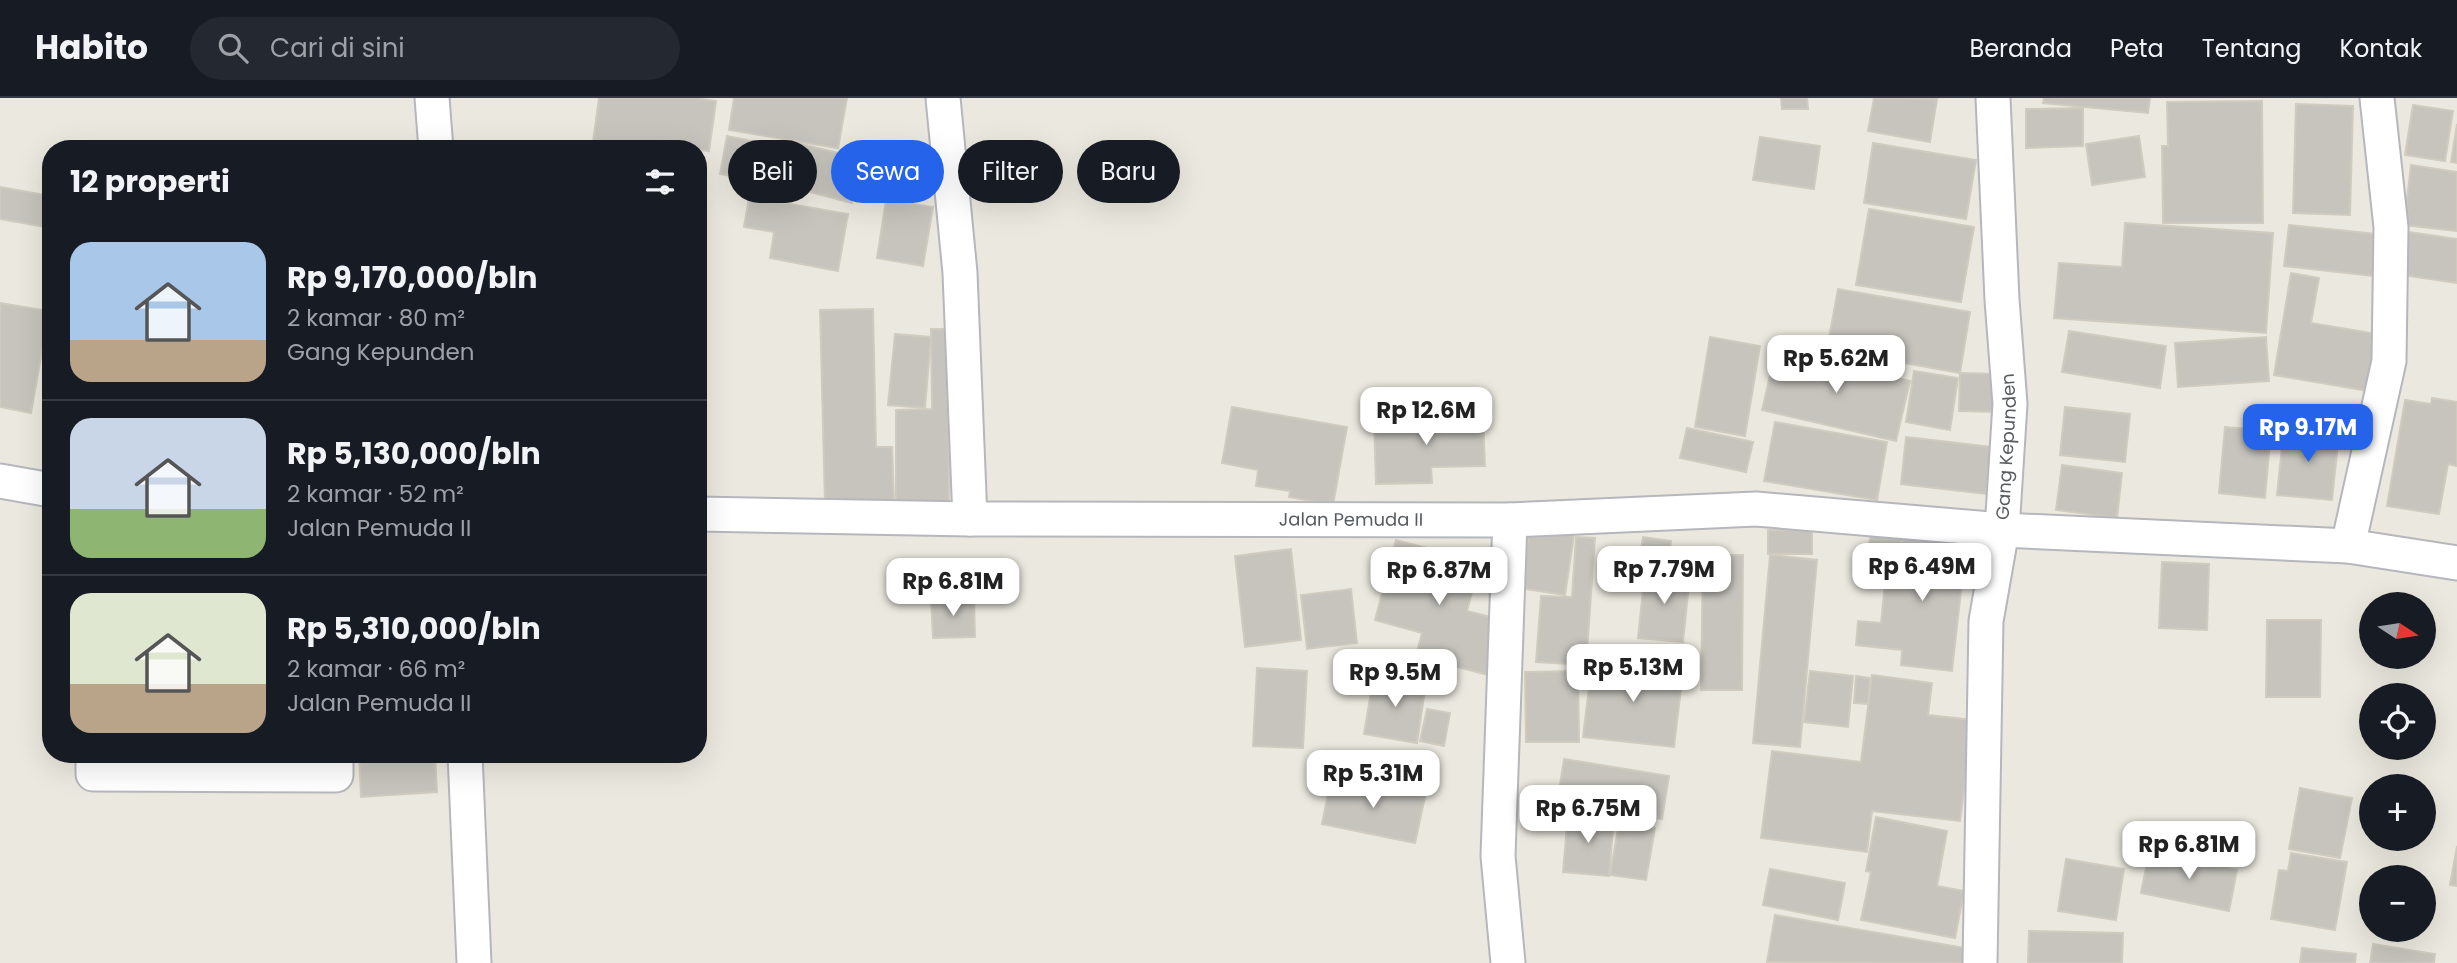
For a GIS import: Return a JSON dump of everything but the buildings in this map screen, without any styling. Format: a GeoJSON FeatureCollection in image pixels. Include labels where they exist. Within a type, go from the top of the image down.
{"type":"FeatureCollection","features":[{"type":"Feature","properties":{"kind":"street"},"geometry":{"type":"LineString","coordinates":[[432,98],[435,140]]}},
{"type":"Feature","properties":{"kind":"street"},"geometry":{"type":"LineString","coordinates":[[943,98],[960,273],[970,519]]}},
{"type":"Feature","properties":{"kind":"street","name":"Gang Kepunden"},"geometry":{"type":"LineString","coordinates":[[1980,963],[1986,621],[2002,530],[2010,404],[1993,98]]}},
{"type":"Feature","properties":{"kind":"street"},"geometry":{"type":"LineString","coordinates":[[2348,546],[2389,361],[2391,227],[2377,98]]}},
{"type":"Feature","properties":{"kind":"street"},"geometry":{"type":"LineString","coordinates":[[0,481],[42,488]]}},
{"type":"Feature","properties":{"kind":"street","name":"Jalan Pemuda II"},"geometry":{"type":"LineString","coordinates":[[707,514],[970,519],[1510,520],[1756,509],[2002,530],[2348,546],[2457,563]]}},
{"type":"Feature","properties":{"kind":"street"},"geometry":{"type":"LineString","coordinates":[[1508,963],[1498,856],[1510,520]]}},
{"type":"Feature","properties":{"kind":"street"},"geometry":{"type":"LineString","coordinates":[[93,763],[93,774],[336,775],[336,763]]}},
{"type":"Feature","properties":{"kind":"street"},"geometry":{"type":"LineString","coordinates":[[465,763],[474,963]]}}]}
